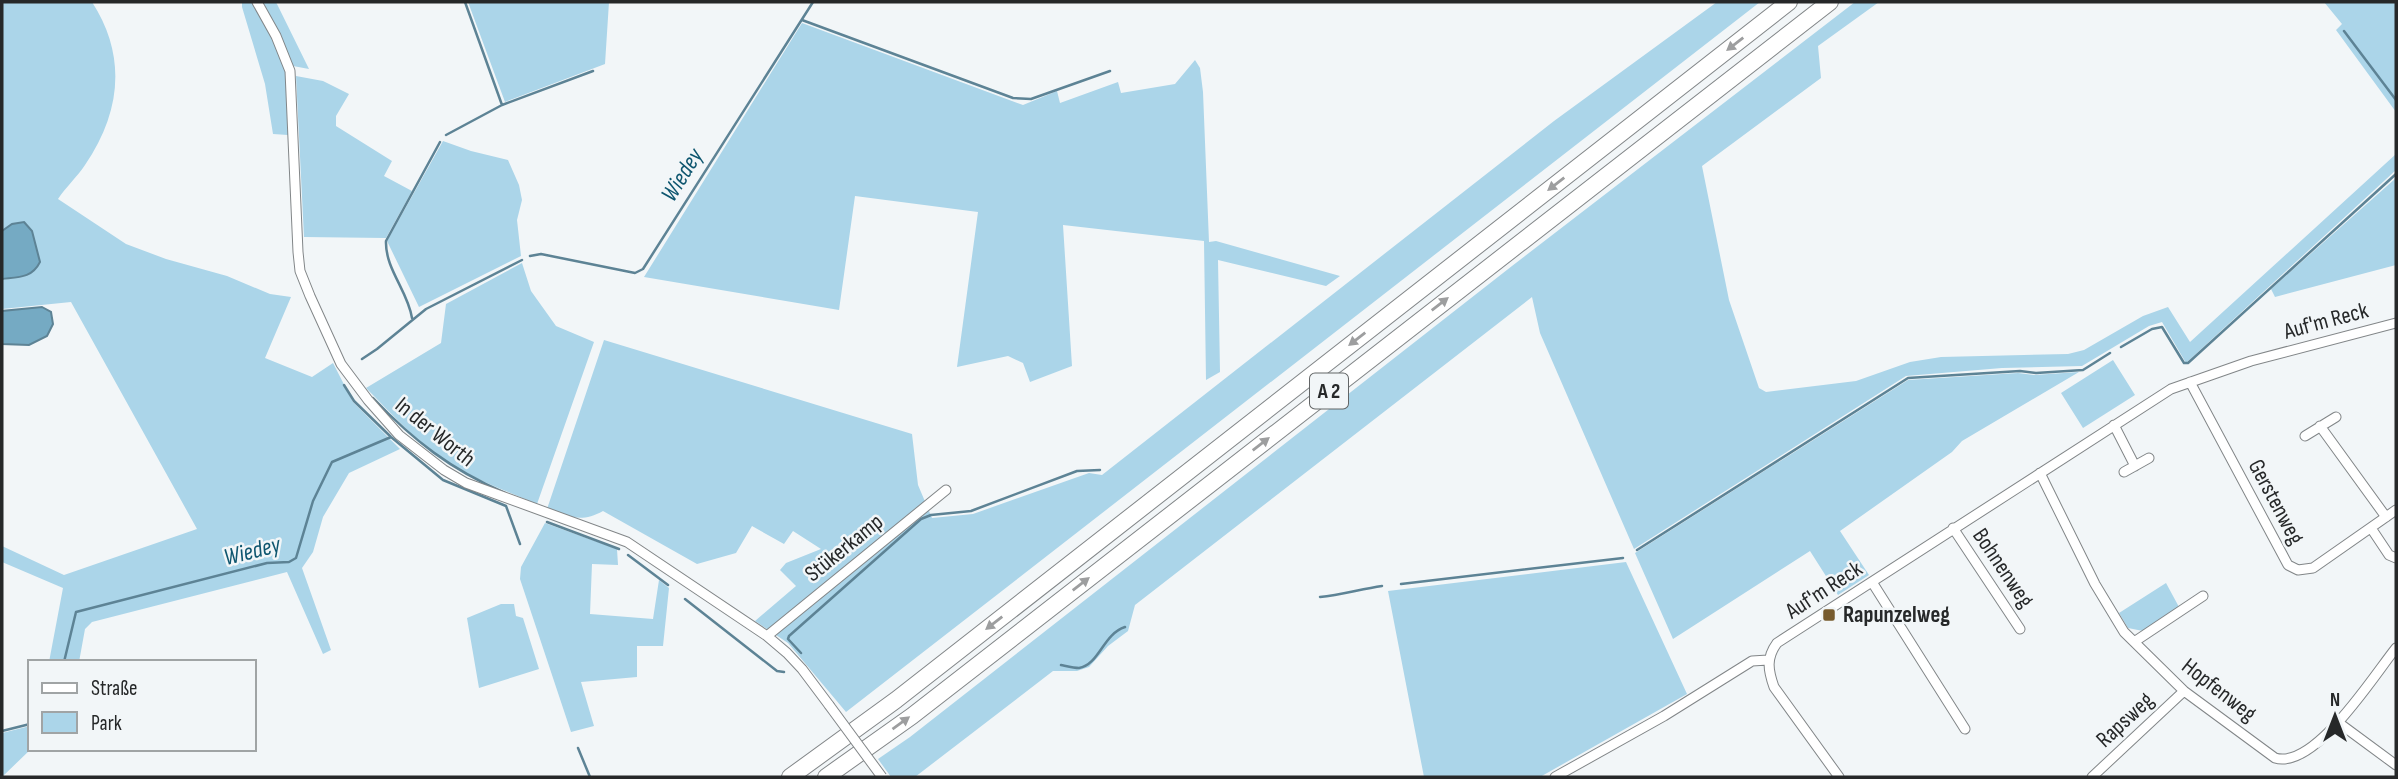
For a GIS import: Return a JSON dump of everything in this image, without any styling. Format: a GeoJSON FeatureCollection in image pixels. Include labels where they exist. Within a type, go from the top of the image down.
{"type":"FeatureCollection","features":[{"type":"Feature","properties":{"kind":"highway","name":"A 2"},"geometry":{"type":"LineString","coordinates":[[790,777],[897,700],[1788,2]]}},
{"type":"Feature","properties":{"kind":"highway","name":"A 2"},"geometry":{"type":"LineString","coordinates":[[826,777],[912,716],[1830,2]]}},
{"type":"Feature","properties":{"kind":"street","name":"In der Worth"},"geometry":{"type":"LineString","coordinates":[[257,2],[276,36],[290,71],[300,271],[341,364],[368,400],[399,435],[444,470],[466,483],[627,542],[767,636],[802,669],[882,777]]}},
{"type":"Feature","properties":{"kind":"street","name":"Auf'm Reck"},"geometry":{"type":"LineString","coordinates":[[1555,777],[1664,716],[1752,661],[1768,660],[1777,643],[2154,398],[2190,382],[2251,361],[2396,323]]}},
{"type":"Feature","properties":{"kind":"street","name":"Gerstenweg"},"geometry":{"type":"LineString","coordinates":[[2190,382],[2288,565],[2298,570],[2313,568],[2396,510]]}},
{"type":"Feature","properties":{"kind":"street"},"geometry":{"type":"LineString","coordinates":[[2305,436],[2336,416]]}},
{"type":"Feature","properties":{"kind":"street"},"geometry":{"type":"LineString","coordinates":[[2114,425],[2135,466]]}},
{"type":"Feature","properties":{"kind":"street"},"geometry":{"type":"LineString","coordinates":[[2320,426],[2386,517]]}},
{"type":"Feature","properties":{"kind":"street"},"geometry":{"type":"LineString","coordinates":[[2124,472],[2149,458]]}},
{"type":"Feature","properties":{"kind":"street","name":"Hopfenweg"},"geometry":{"type":"LineString","coordinates":[[2040,473],[2095,584],[2116,620],[2134,642],[2184,691],[2276,758],[2285,760],[2299,756],[2339,723]]}},
{"type":"Feature","properties":{"kind":"street","name":"Stükerkamp"},"geometry":{"type":"LineString","coordinates":[[767,636],[946,490]]}},
{"type":"Feature","properties":{"kind":"street","name":"Bohnenweg"},"geometry":{"type":"LineString","coordinates":[[1953,528],[2020,629]]}},
{"type":"Feature","properties":{"kind":"street"},"geometry":{"type":"LineString","coordinates":[[2371,528],[2389,555],[2396,558]]}},
{"type":"Feature","properties":{"kind":"street"},"geometry":{"type":"LineString","coordinates":[[1872,582],[1965,729]]}},
{"type":"Feature","properties":{"kind":"street"},"geometry":{"type":"LineString","coordinates":[[2134,642],[2203,596]]}},
{"type":"Feature","properties":{"kind":"street"},"geometry":{"type":"LineString","coordinates":[[2396,648],[2339,723],[2396,765]]}},
{"type":"Feature","properties":{"kind":"street"},"geometry":{"type":"LineString","coordinates":[[1768,660],[1768,671],[1774,687],[1839,777]]}},
{"type":"Feature","properties":{"kind":"street","name":"Rapsweg"},"geometry":{"type":"LineString","coordinates":[[2092,777],[2184,691]]}},
{"type":"Feature","properties":{"kind":"green space"},"geometry":{"type":"Polygon","coordinates":[[[2,2],[92,2],[111,43],[115,63],[112,104],[97,145],[58,199],[126,244],[166,259],[227,276],[270,294],[291,297],[265,358],[312,377],[333,363],[353,402],[400,449],[349,473],[323,517],[313,552],[302,568],[331,650],[323,654],[287,572],[92,622],[85,629],[79,660],[49,660],[63,588],[2,562],[2,546],[64,575],[197,529],[71,302],[2,309],[2,279],[29,274],[40,262],[12,224],[2,231],[2,2]]]}},
{"type":"Feature","properties":{"kind":"green space"},"geometry":{"type":"Polygon","coordinates":[[[242,2],[253,2],[273,39],[286,72],[288,135],[273,134],[265,84],[242,2]]]}},
{"type":"Feature","properties":{"kind":"green space"},"geometry":{"type":"Polygon","coordinates":[[[262,2],[276,2],[309,69],[293,66],[281,36],[262,2]]]}},
{"type":"Feature","properties":{"kind":"green space"},"geometry":{"type":"Polygon","coordinates":[[[468,2],[609,2],[605,64],[505,102],[468,2]]]}},
{"type":"Feature","properties":{"kind":"green space"},"geometry":{"type":"Polygon","coordinates":[[[1717,2],[1760,2],[846,712],[788,643],[755,621],[796,586],[780,570],[786,563],[821,549],[793,531],[784,544],[752,526],[736,553],[697,564],[603,511],[582,518],[547,509],[604,340],[912,434],[918,485],[932,518],[973,514],[1089,473],[1102,475],[1554,121],[1717,2]]]}},
{"type":"Feature","properties":{"kind":"green space"},"geometry":{"type":"Polygon","coordinates":[[[1855,2],[1879,2],[1818,46],[1821,78],[1702,166],[1729,300],[1759,388],[1766,392],[1856,381],[1910,362],[1941,357],[2068,354],[2084,350],[2143,316],[2168,307],[2190,342],[2396,154],[2396,170],[2186,363],[2162,322],[2149,326],[2082,366],[2002,368],[1906,376],[1634,549],[1540,333],[1532,297],[1135,605],[1128,631],[1108,646],[1089,667],[1077,671],[1053,671],[915,777],[891,777],[878,759],[910,737],[1512,266],[1855,2]]]}},
{"type":"Feature","properties":{"kind":"green space"},"geometry":{"type":"Polygon","coordinates":[[[2324,2],[2396,2],[2396,112],[2336,30],[2342,24],[2324,2]]]}},
{"type":"Feature","properties":{"kind":"green space"},"geometry":{"type":"Polygon","coordinates":[[[802,23],[1023,105],[1057,91],[1060,103],[1118,82],[1121,93],[1175,84],[1195,60],[1200,68],[1203,92],[1209,242],[1216,241],[1340,276],[1326,286],[1218,260],[1220,372],[1206,380],[1204,241],[1063,225],[1072,366],[1030,382],[1023,363],[1008,356],[957,367],[978,212],[855,196],[839,310],[644,277],[802,23]]]}},
{"type":"Feature","properties":{"kind":"green space"},"geometry":{"type":"Polygon","coordinates":[[[296,76],[323,81],[349,94],[336,116],[336,126],[392,161],[384,176],[412,191],[386,238],[304,237],[296,76]]]}},
{"type":"Feature","properties":{"kind":"green space"},"geometry":{"type":"Polygon","coordinates":[[[443,141],[508,160],[519,185],[522,200],[517,220],[521,256],[419,307],[387,241],[443,141]]]}},
{"type":"Feature","properties":{"kind":"green space"},"geometry":{"type":"Polygon","coordinates":[[[2396,178],[2396,265],[2275,297],[2271,289],[2396,178]]]}},
{"type":"Feature","properties":{"kind":"green space"},"geometry":{"type":"Polygon","coordinates":[[[522,263],[531,291],[556,326],[594,342],[537,504],[491,485],[436,454],[366,388],[441,343],[446,304],[522,263]]]}},
{"type":"Feature","properties":{"kind":"green space"},"geometry":{"type":"Polygon","coordinates":[[[2113,360],[2135,395],[2083,428],[2061,393],[2113,360]]]}},
{"type":"Feature","properties":{"kind":"green space"},"geometry":{"type":"Polygon","coordinates":[[[2079,372],[1962,441],[1952,452],[1840,531],[1869,575],[1838,595],[1810,551],[1673,639],[1635,553],[1908,380],[2079,372]]]}},
{"type":"Feature","properties":{"kind":"green space"},"geometry":{"type":"Polygon","coordinates":[[[545,523],[617,549],[618,565],[592,564],[590,614],[653,619],[659,580],[669,588],[663,646],[637,646],[637,677],[581,682],[594,726],[571,732],[520,579],[521,567],[545,523]]]}},
{"type":"Feature","properties":{"kind":"green space"},"geometry":{"type":"Polygon","coordinates":[[[1626,562],[1687,694],[1540,777],[1424,777],[1388,591],[1626,562]]]}},
{"type":"Feature","properties":{"kind":"green space"},"geometry":{"type":"Polygon","coordinates":[[[2166,583],[2179,607],[2143,631],[2128,628],[2119,613],[2166,583]]]}},
{"type":"Feature","properties":{"kind":"green space"},"geometry":{"type":"Polygon","coordinates":[[[501,604],[514,604],[516,616],[523,618],[539,669],[479,688],[467,618],[501,604]]]}},
{"type":"Feature","properties":{"kind":"green space"},"geometry":{"type":"Polygon","coordinates":[[[28,726],[29,751],[2,777],[2,733],[28,726]]]}},
{"type":"Feature","properties":{"kind":"shaded area"},"geometry":{"type":"Polygon","coordinates":[[[24,222],[32,231],[40,262],[29,274],[2,279],[2,231],[12,224],[24,222]]]}},
{"type":"Feature","properties":{"kind":"shaded area"},"geometry":{"type":"Polygon","coordinates":[[[42,307],[51,312],[53,324],[47,336],[29,345],[2,344],[2,311],[42,307]]]}},
{"type":"Feature","properties":{"kind":"waterway"},"geometry":{"type":"LineString","coordinates":[[446,135],[502,105],[465,2]]}},
{"type":"Feature","properties":{"kind":"waterway","name":"Wiedey"},"geometry":{"type":"LineString","coordinates":[[530,256],[541,254],[635,273],[643,269],[813,2]]}},
{"type":"Feature","properties":{"kind":"waterway"},"geometry":{"type":"LineString","coordinates":[[802,20],[1013,98],[1031,99],[1110,71]]}},
{"type":"Feature","properties":{"kind":"waterway"},"geometry":{"type":"LineString","coordinates":[[2344,31],[2396,100]]}},
{"type":"Feature","properties":{"kind":"waterway"},"geometry":{"type":"LineString","coordinates":[[502,105],[593,71]]}},
{"type":"Feature","properties":{"kind":"waterway"},"geometry":{"type":"LineString","coordinates":[[412,318],[389,261],[386,241],[440,142]]}},
{"type":"Feature","properties":{"kind":"waterway"},"geometry":{"type":"LineString","coordinates":[[2121,347],[2152,329],[2162,327],[2184,363],[2188,363],[2396,174]]}},
{"type":"Feature","properties":{"kind":"waterway","name":"Wiedey"},"geometry":{"type":"LineString","coordinates":[[362,359],[426,309],[522,260]]}},
{"type":"Feature","properties":{"kind":"waterway"},"geometry":{"type":"LineString","coordinates":[[1637,550],[1908,378],[2083,370],[2110,353]]}},
{"type":"Feature","properties":{"kind":"waterway"},"geometry":{"type":"LineString","coordinates":[[344,385],[354,401],[391,437],[443,480],[506,506],[520,544]]}},
{"type":"Feature","properties":{"kind":"waterway"},"geometry":{"type":"LineString","coordinates":[[373,398],[403,428],[434,453],[505,493]]}},
{"type":"Feature","properties":{"kind":"waterway","name":"Wiedey"},"geometry":{"type":"LineString","coordinates":[[64,660],[76,612],[267,563],[289,562],[296,558],[313,501],[332,462],[391,437]]}},
{"type":"Feature","properties":{"kind":"waterway"},"geometry":{"type":"LineString","coordinates":[[801,653],[788,639],[789,636],[921,519],[931,515],[971,511],[1077,471],[1100,470]]}},
{"type":"Feature","properties":{"kind":"waterway"},"geometry":{"type":"LineString","coordinates":[[547,522],[619,549]]}},
{"type":"Feature","properties":{"kind":"waterway"},"geometry":{"type":"LineString","coordinates":[[628,555],[668,585]]}},
{"type":"Feature","properties":{"kind":"waterway"},"geometry":{"type":"LineString","coordinates":[[1401,584],[1623,558]]}},
{"type":"Feature","properties":{"kind":"waterway"},"geometry":{"type":"LineString","coordinates":[[1320,597],[1382,586]]}},
{"type":"Feature","properties":{"kind":"waterway"},"geometry":{"type":"LineString","coordinates":[[685,599],[777,671],[784,672]]}},
{"type":"Feature","properties":{"kind":"waterway"},"geometry":{"type":"LineString","coordinates":[[1061,665],[1079,668],[1086,666],[1111,636],[1125,627]]}},
{"type":"Feature","properties":{"kind":"waterway","name":"Wiedey"},"geometry":{"type":"LineString","coordinates":[[2,731],[28,724]]}},
{"type":"Feature","properties":{"kind":"waterway"},"geometry":{"type":"LineString","coordinates":[[578,748],[590,777]]}},
{"type":"Feature","properties":{"kind":"place","name":"Rapunzelweg"},"geometry":{"type":"Point","coordinates":[1829,615]}}]}
